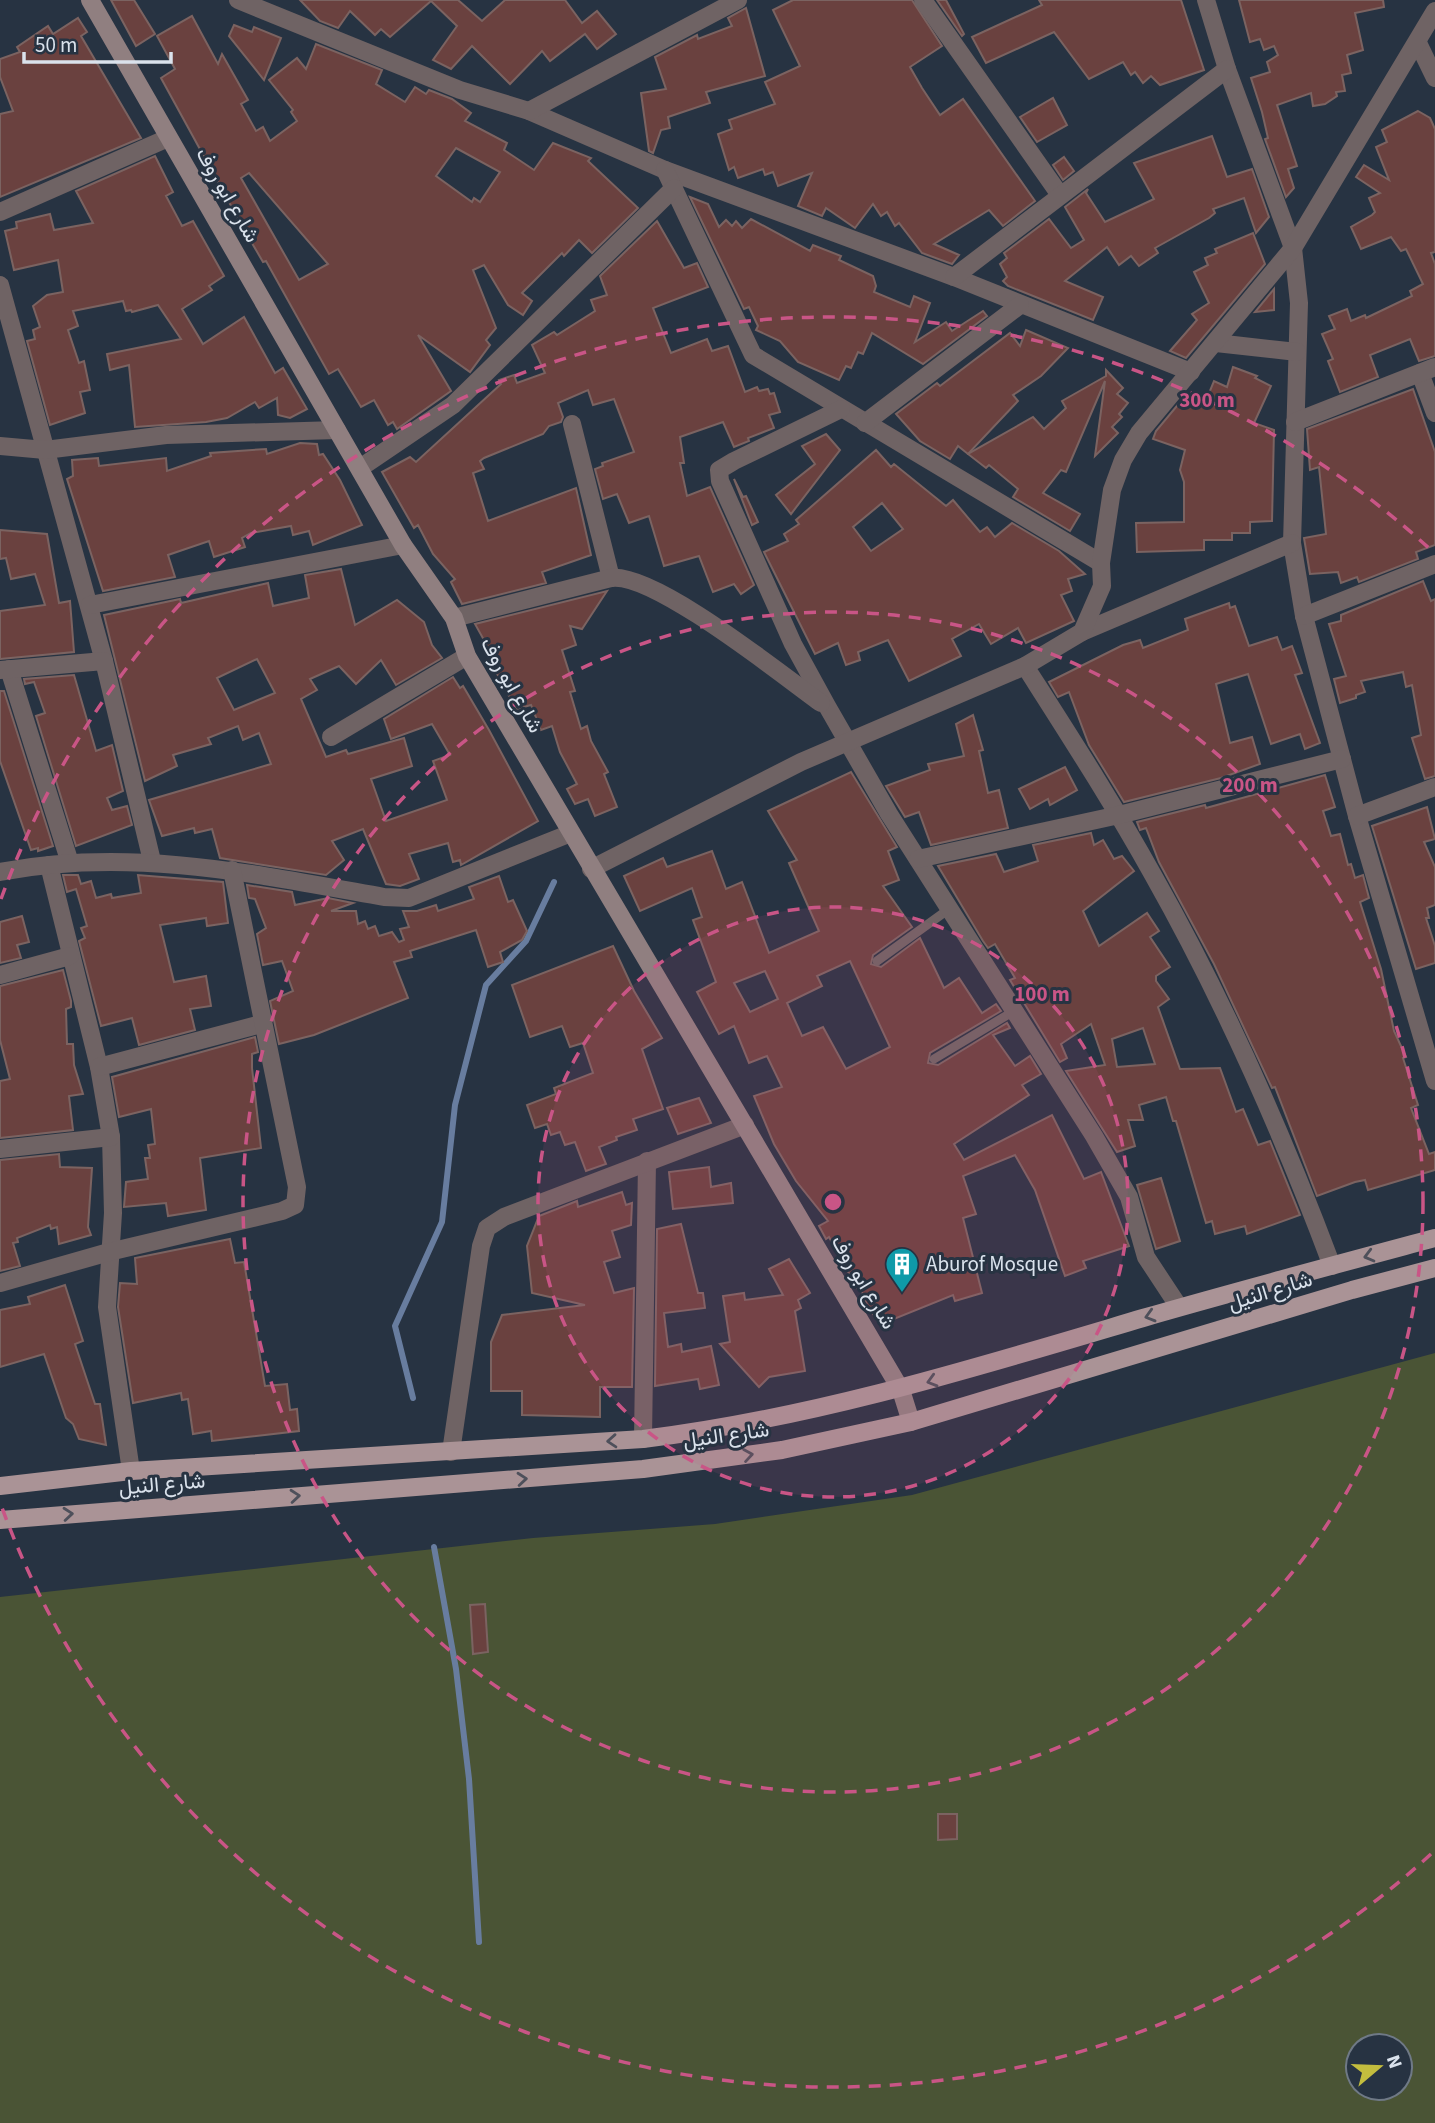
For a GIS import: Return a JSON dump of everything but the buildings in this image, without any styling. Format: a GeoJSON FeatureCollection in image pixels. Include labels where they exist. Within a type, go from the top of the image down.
{"type":"FeatureCollection","features":[{"type":"Feature","properties":{"kind":"main road","name":"شارع النيل"},"geometry":{"type":"LineString","coordinates":[[0,1486],[131,1471],[643,1439],[776,1418],[901,1390],[1180,1307],[1435,1238]]}},
{"type":"Feature","properties":{"kind":"main road","name":"شارع النيل"},"geometry":{"type":"LineString","coordinates":[[0,1520],[643,1469],[782,1450],[911,1422],[1352,1290],[1435,1268]]}},
{"type":"Feature","properties":{"kind":"street","name":"شارع ابو روف"},"geometry":{"type":"LineString","coordinates":[[90,0],[403,545],[454,618],[467,656],[901,1390],[911,1422]]}},
{"type":"Feature","properties":{"kind":"street"},"geometry":{"type":"LineString","coordinates":[[238,0],[460,90],[529,111],[665,170],[954,277],[1191,372]]}},
{"type":"Feature","properties":{"kind":"street"},"geometry":{"type":"LineString","coordinates":[[529,111],[738,0]]}},
{"type":"Feature","properties":{"kind":"street"},"geometry":{"type":"LineString","coordinates":[[923,0],[1060,195]]}},
{"type":"Feature","properties":{"kind":"street"},"geometry":{"type":"LineString","coordinates":[[1206,0],[1227,69],[1293,248],[1299,303],[1292,544],[1304,616],[1357,816],[1435,1081]]}},
{"type":"Feature","properties":{"kind":"street"},"geometry":{"type":"LineString","coordinates":[[1082,632],[1102,586],[1101,563],[1112,491],[1123,460],[1139,433],[1293,248],[1433,17]]}},
{"type":"Feature","properties":{"kind":"street"},"geometry":{"type":"LineString","coordinates":[[1418,43],[1435,78]]}},
{"type":"Feature","properties":{"kind":"street"},"geometry":{"type":"LineString","coordinates":[[954,277],[1227,69]]}},
{"type":"Feature","properties":{"kind":"street"},"geometry":{"type":"LineString","coordinates":[[0,212],[168,138]]}},
{"type":"Feature","properties":{"kind":"street"},"geometry":{"type":"LineString","coordinates":[[665,170],[753,355],[1101,563]]}},
{"type":"Feature","properties":{"kind":"street"},"geometry":{"type":"LineString","coordinates":[[360,468],[453,405],[674,188]]}},
{"type":"Feature","properties":{"kind":"street"},"geometry":{"type":"LineString","coordinates":[[0,285],[44,450],[90,605],[152,861]]}},
{"type":"Feature","properties":{"kind":"street"},"geometry":{"type":"LineString","coordinates":[[864,423],[1020,305]]}},
{"type":"Feature","properties":{"kind":"street"},"geometry":{"type":"LineString","coordinates":[[1216,343],[1297,352]]}},
{"type":"Feature","properties":{"kind":"street"},"geometry":{"type":"LineString","coordinates":[[1295,422],[1428,370],[1435,413]]}},
{"type":"Feature","properties":{"kind":"street"},"geometry":{"type":"LineString","coordinates":[[841,409],[719,470],[720,481],[793,644],[846,741],[1100,1146],[1129,1197],[1146,1257],[1180,1307]]}},
{"type":"Feature","properties":{"kind":"street"},"geometry":{"type":"LineString","coordinates":[[572,424],[611,578]]}},
{"type":"Feature","properties":{"kind":"street"},"geometry":{"type":"LineString","coordinates":[[0,446],[44,450],[166,435],[337,430]]}},
{"type":"Feature","properties":{"kind":"street"},"geometry":{"type":"LineString","coordinates":[[592,869],[846,741],[1025,666],[1082,632],[1292,544]]}},
{"type":"Feature","properties":{"kind":"street"},"geometry":{"type":"LineString","coordinates":[[90,605],[403,545]]}},
{"type":"Feature","properties":{"kind":"street"},"geometry":{"type":"LineString","coordinates":[[1304,616],[1435,564]]}},
{"type":"Feature","properties":{"kind":"street"},"geometry":{"type":"LineString","coordinates":[[454,618],[611,578],[633,579],[693,612],[827,706]]}},
{"type":"Feature","properties":{"kind":"street"},"geometry":{"type":"LineString","coordinates":[[331,737],[467,656]]}},
{"type":"Feature","properties":{"kind":"street"},"geometry":{"type":"LineString","coordinates":[[69,863],[4,669],[104,661]]}},
{"type":"Feature","properties":{"kind":"street"},"geometry":{"type":"LineString","coordinates":[[1025,666],[1119,815],[1212,988],[1294,1170],[1332,1266]]}},
{"type":"Feature","properties":{"kind":"street"},"geometry":{"type":"LineString","coordinates":[[918,859],[1119,815],[1342,759]]}},
{"type":"Feature","properties":{"kind":"street"},"geometry":{"type":"LineString","coordinates":[[1357,816],[1435,787]]}},
{"type":"Feature","properties":{"kind":"street"},"geometry":{"type":"LineString","coordinates":[[0,872],[69,863],[152,861],[233,870],[384,897],[409,898],[571,833]]}},
{"type":"Feature","properties":{"kind":"street"},"geometry":{"type":"LineString","coordinates":[[48,865],[99,1067],[111,1137],[113,1213],[107,1307],[131,1471]]}},
{"type":"Feature","properties":{"kind":"street"},"geometry":{"type":"LineString","coordinates":[[0,1283],[109,1252],[295,1205],[297,1187],[261,1024],[233,870]]}},
{"type":"Feature","properties":{"kind":"street"},"geometry":{"type":"LineString","coordinates":[[0,975],[71,956]]}},
{"type":"Feature","properties":{"kind":"street"},"geometry":{"type":"LineString","coordinates":[[99,1067],[261,1024]]}},
{"type":"Feature","properties":{"kind":"street"},"geometry":{"type":"LineString","coordinates":[[451,1452],[481,1246],[487,1228],[504,1217],[745,1125]]}},
{"type":"Feature","properties":{"kind":"street"},"geometry":{"type":"LineString","coordinates":[[0,1149],[111,1137]]}},
{"type":"Feature","properties":{"kind":"street"},"geometry":{"type":"LineString","coordinates":[[643,1439],[647,1161]]}},
{"type":"Feature","properties":{"kind":"lane"},"geometry":{"type":"LineString","coordinates":[[877,961],[949,909]]}},
{"type":"Feature","properties":{"kind":"lane"},"geometry":{"type":"LineString","coordinates":[[934,1059],[1014,1011]]}},
{"type":"Feature","properties":{"kind":"green space"},"geometry":{"type":"Polygon","coordinates":[[[1435,1353],[1435,2123],[0,2123],[0,1597],[533,1538],[715,1524],[912,1495],[1435,1353]]]}},
{"type":"Feature","properties":{"kind":"waterway"},"geometry":{"type":"LineString","coordinates":[[413,1398],[395,1326],[442,1222],[455,1105],[486,985],[526,941],[554,882]]}},
{"type":"Feature","properties":{"kind":"waterway"},"geometry":{"type":"LineString","coordinates":[[434,1547],[456,1669],[469,1779],[479,1942]]}},
{"type":"Feature","properties":{"kind":"place","name":"Aburof Mosque"},"geometry":{"type":"Point","coordinates":[902,1294]}}]}
